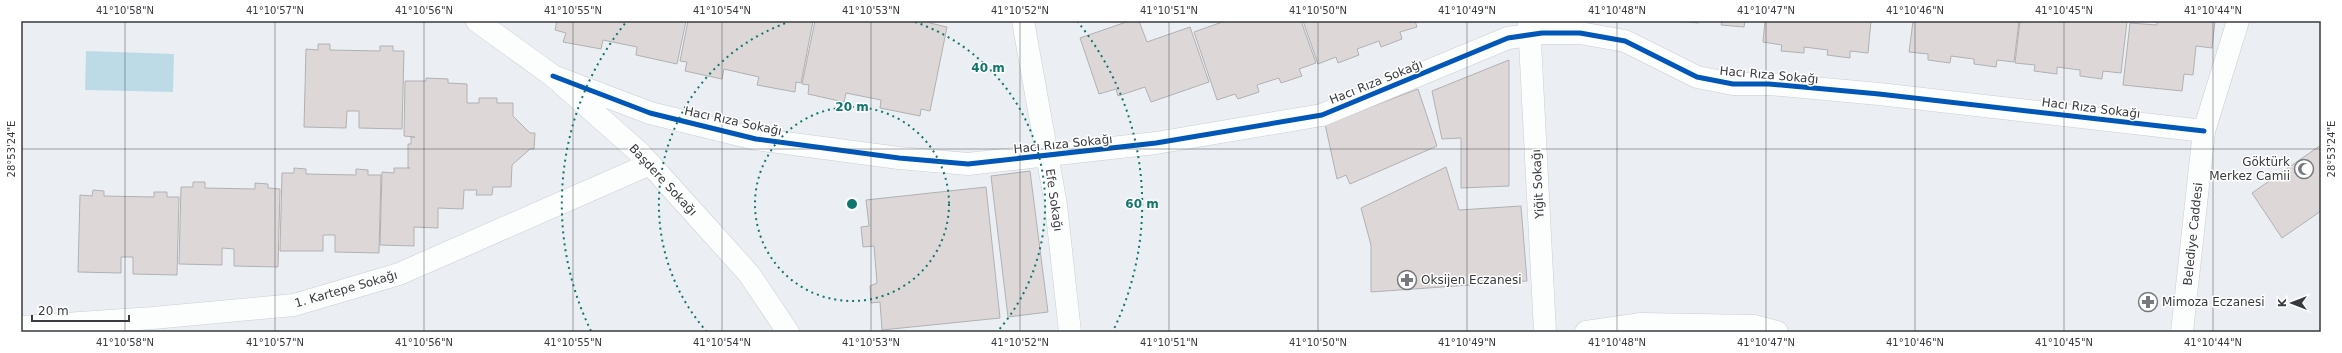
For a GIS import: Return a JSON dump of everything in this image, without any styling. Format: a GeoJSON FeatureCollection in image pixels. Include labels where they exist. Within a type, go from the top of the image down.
{"type":"FeatureCollection","features":[{"type":"Feature","properties":{"kind":"street","name":"Başdere Sokağı"},"geometry":{"type":"LineString","coordinates":[[477,21],[553,76],[641,154],[749,274],[788,332]]}},
{"type":"Feature","properties":{"kind":"street","name":"Efe Sokağı"},"geometry":{"type":"LineString","coordinates":[[1023,21],[1056,205],[1070,332]]}},
{"type":"Feature","properties":{"kind":"street","name":"Belediye Caddesi"},"geometry":{"type":"LineString","coordinates":[[2182,332],[2204,131],[2238,21]]}},
{"type":"Feature","properties":{"kind":"street","name":"Hacı Rıza Sokağı"},"geometry":{"type":"LineString","coordinates":[[553,76],[650,113],[756,139],[899,158],[968,164],[1156,143],[1322,115],[1530,28],[1580,33],[1625,41],[1697,77],[1732,84],[1769,84],[1878,94],[2204,131]]}},
{"type":"Feature","properties":{"kind":"street","name":"Yiğit Sokağı"},"geometry":{"type":"LineString","coordinates":[[1530,28],[1545,332]]}},
{"type":"Feature","properties":{"kind":"street","name":"1. Kartepe Sokağı"},"geometry":{"type":"LineString","coordinates":[[21,327],[153,318],[294,305],[399,274],[650,164]]}},
{"type":"Feature","properties":{"kind":"street"},"geometry":{"type":"LineString","coordinates":[[1590,332],[1641,324],[1755,326],[1777,332]]}},
{"type":"Feature","properties":{"kind":"water"},"geometry":{"type":"Polygon","coordinates":[[[86,51],[174,54],[173,92],[85,90],[86,51]]]}},
{"type":"Feature","properties":{"kind":"building"},"geometry":{"type":"Polygon","coordinates":[[[557,21],[686,21],[677,64],[636,55],[637,47],[603,40],[601,49],[563,42],[566,33],[555,30],[557,21]]]}},
{"type":"Feature","properties":{"kind":"building"},"geometry":{"type":"Polygon","coordinates":[[[688,21],[813,21],[801,83],[796,82],[795,92],[757,85],[759,77],[724,69],[722,79],[685,71],[687,62],[680,61],[688,21]]]}},
{"type":"Feature","properties":{"kind":"building"},"geometry":{"type":"Polygon","coordinates":[[[815,21],[930,21],[930,23],[947,27],[930,111],[921,109],[920,116],[880,108],[881,100],[846,93],[844,102],[808,94],[809,85],[802,84],[815,21]]]}},
{"type":"Feature","properties":{"kind":"building"},"geometry":{"type":"Polygon","coordinates":[[[1129,21],[1139,21],[1147,42],[1190,27],[1209,82],[1151,102],[1145,87],[1118,96],[1116,89],[1099,94],[1080,38],[1129,21]]]}},
{"type":"Feature","properties":{"kind":"building"},"geometry":{"type":"Polygon","coordinates":[[[1225,21],[1301,21],[1316,63],[1299,69],[1302,76],[1281,83],[1279,78],[1257,85],[1259,92],[1238,99],[1235,94],[1217,100],[1194,32],[1225,21]]]}},
{"type":"Feature","properties":{"kind":"building"},"geometry":{"type":"Polygon","coordinates":[[[1303,21],[1415,21],[1417,27],[1400,32],[1402,39],[1381,47],[1379,41],[1357,49],[1359,55],[1338,63],[1336,57],[1318,64],[1303,21]]]}},
{"type":"Feature","properties":{"kind":"building"},"geometry":{"type":"Polygon","coordinates":[[[1682,21],[1698,21],[1698,23],[1682,21]]]}},
{"type":"Feature","properties":{"kind":"building"},"geometry":{"type":"Polygon","coordinates":[[[1722,21],[1745,21],[1744,27],[1721,25],[1722,21]]]}},
{"type":"Feature","properties":{"kind":"building"},"geometry":{"type":"Polygon","coordinates":[[[1765,21],[1871,21],[1868,53],[1850,51],[1850,58],[1827,55],[1828,50],[1804,47],[1804,53],[1781,51],[1782,45],[1763,42],[1765,21]]]}},
{"type":"Feature","properties":{"kind":"building"},"geometry":{"type":"Polygon","coordinates":[[[1913,21],[2019,21],[2014,62],[1997,60],[1996,67],[1974,64],[1974,59],[1951,56],[1950,63],[1928,60],[1928,54],[1909,52],[1913,21]]]}},
{"type":"Feature","properties":{"kind":"building"},"geometry":{"type":"Polygon","coordinates":[[[2020,21],[2127,21],[2121,73],[2103,71],[2102,79],[2080,76],[2080,70],[2057,67],[2057,74],[2034,71],[2035,65],[2015,63],[2020,21]]]}},
{"type":"Feature","properties":{"kind":"building"},"geometry":{"type":"Polygon","coordinates":[[[2157,21],[2215,21],[2212,48],[2196,46],[2193,75],[2184,74],[2182,91],[2123,85],[2130,23],[2157,25],[2157,21]]]}},
{"type":"Feature","properties":{"kind":"building"},"geometry":{"type":"Polygon","coordinates":[[[318,44],[330,44],[330,50],[380,51],[380,46],[393,46],[393,51],[404,51],[402,129],[359,128],[359,111],[347,111],[346,128],[304,127],[306,49],[318,50],[318,44]]]}},
{"type":"Feature","properties":{"kind":"building"},"geometry":{"type":"Polygon","coordinates":[[[1509,60],[1509,186],[1461,188],[1461,138],[1442,139],[1432,91],[1509,60]]]}},
{"type":"Feature","properties":{"kind":"building"},"geometry":{"type":"Polygon","coordinates":[[[426,78],[448,79],[448,83],[467,84],[467,103],[479,103],[479,98],[497,98],[497,103],[513,103],[513,116],[530,133],[535,133],[534,149],[530,149],[512,165],[511,187],[493,187],[492,195],[476,195],[477,190],[464,190],[463,209],[438,208],[438,228],[414,227],[414,246],[380,245],[382,172],[394,173],[394,168],[408,168],[408,144],[411,144],[411,137],[415,137],[404,136],[405,81],[426,81],[426,78]]]}},
{"type":"Feature","properties":{"kind":"building"},"geometry":{"type":"Polygon","coordinates":[[[1418,89],[1437,146],[1350,184],[1346,175],[1337,179],[1325,124],[1418,89]]]}},
{"type":"Feature","properties":{"kind":"building","name":"Göktürk Merkez Camii"},"geometry":{"type":"Polygon","coordinates":[[[2321,145],[2321,211],[2282,238],[2252,193],[2321,145]]]}},
{"type":"Feature","properties":{"kind":"building"},"geometry":{"type":"Polygon","coordinates":[[[1446,167],[1459,210],[1521,206],[1527,281],[1371,292],[1371,245],[1361,208],[1446,167]]]}},
{"type":"Feature","properties":{"kind":"building"},"geometry":{"type":"Polygon","coordinates":[[[294,168],[306,169],[306,174],[356,175],[356,169],[368,170],[368,175],[381,175],[379,253],[335,252],[335,235],[323,235],[323,251],[280,251],[282,173],[294,173],[294,168]]]}},
{"type":"Feature","properties":{"kind":"building"},"geometry":{"type":"Polygon","coordinates":[[[1030,171],[1048,312],[1008,317],[991,176],[1030,171]]]}},
{"type":"Feature","properties":{"kind":"building"},"geometry":{"type":"Polygon","coordinates":[[[193,182],[205,182],[205,188],[255,189],[255,183],[268,184],[268,188],[280,189],[278,267],[234,266],[234,249],[222,248],[222,265],[179,264],[181,187],[193,187],[193,182]]]}},
{"type":"Feature","properties":{"kind":"building"},"geometry":{"type":"Polygon","coordinates":[[[986,187],[1000,318],[882,330],[880,302],[871,303],[870,286],[877,283],[874,246],[863,247],[861,227],[869,226],[866,200],[986,187]]]}},
{"type":"Feature","properties":{"kind":"building"},"geometry":{"type":"Polygon","coordinates":[[[93,190],[104,191],[104,196],[154,197],[154,192],[167,192],[167,197],[179,197],[177,275],[133,274],[133,257],[121,257],[121,273],[78,272],[80,195],[92,196],[93,190]]]}},
{"type":"Feature","properties":{"kind":"cycle path"},"geometry":{"type":"LineString","coordinates":[[553,76],[650,113],[756,139],[899,158],[968,164],[1156,143],[1322,115],[1508,38],[1542,33],[1580,33],[1625,41],[1697,77],[1733,84],[1769,84],[1879,94],[2204,131]]}},
{"type":"Feature","properties":{"kind":"place","name":"Göktürk Merkez Camii"},"geometry":{"type":"Point","coordinates":[2304,169]}},
{"type":"Feature","properties":{"kind":"place","name":"Oksijen Eczanesi"},"geometry":{"type":"Point","coordinates":[1407,280]}},
{"type":"Feature","properties":{"kind":"place","name":"Mimoza Eczanesi"},"geometry":{"type":"Point","coordinates":[2148,302]}}]}
